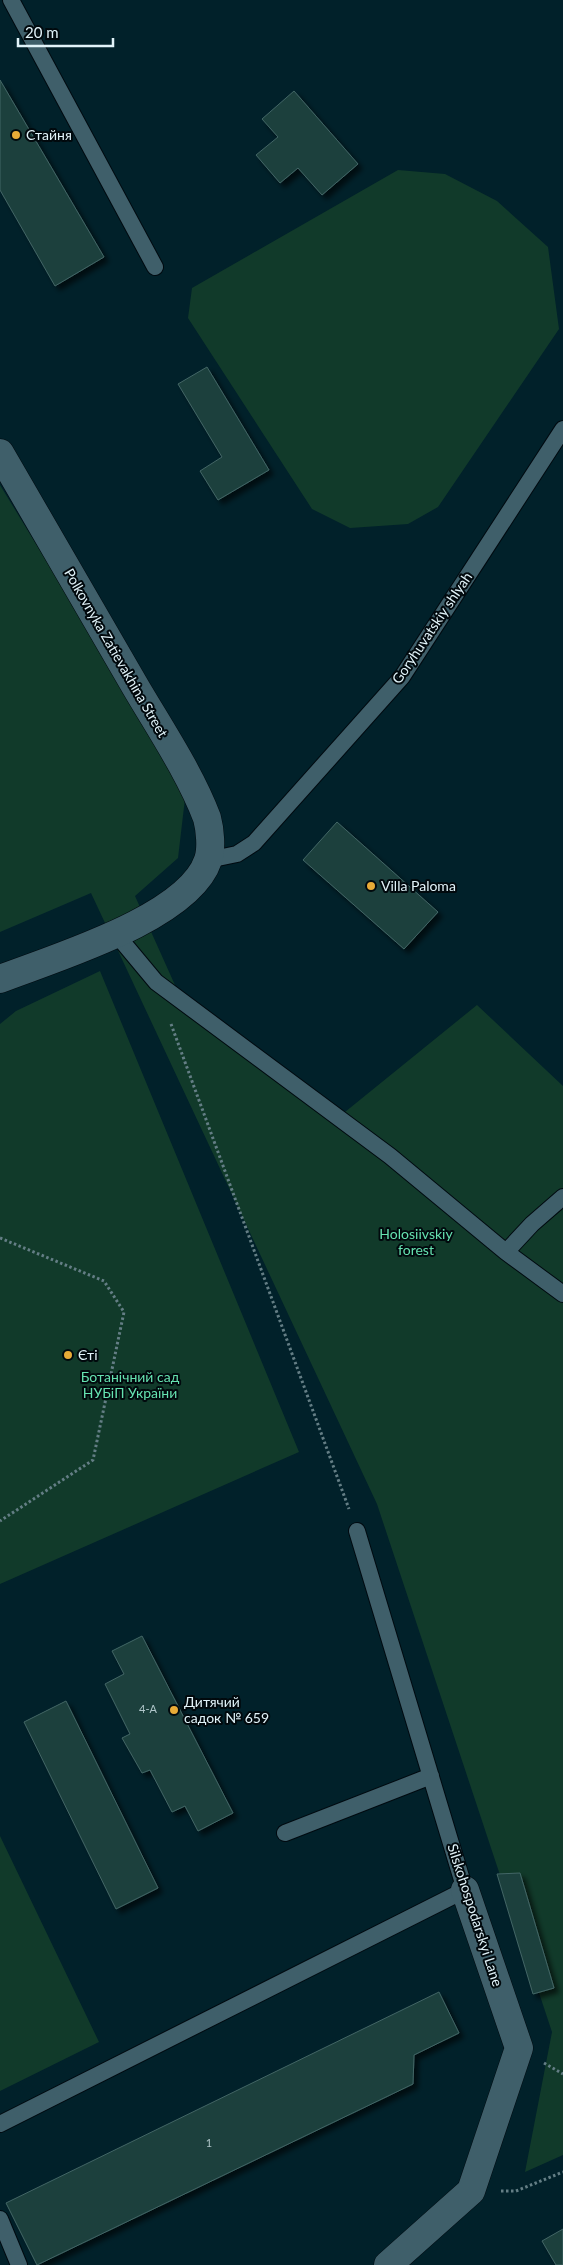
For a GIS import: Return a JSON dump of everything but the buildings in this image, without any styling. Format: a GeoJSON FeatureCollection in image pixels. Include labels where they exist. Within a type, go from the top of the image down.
{"type":"FeatureCollection","features":[{"type":"Feature","properties":{"kind":"street","name":"Polkovnyka Zatievakhina Street"},"geometry":{"type":"LineString","coordinates":[[0,453],[181,766],[207,820],[210,842],[208,860]]}},
{"type":"Feature","properties":{"kind":"street"},"geometry":{"type":"LineString","coordinates":[[0,979],[116,934],[162,910],[192,887],[208,860]]}},
{"type":"Feature","properties":{"kind":"street","name":"Silskohospodarskyi Lane"},"geometry":{"type":"LineString","coordinates":[[388,2265],[471,2191],[519,2048],[465,1890]]}},
{"type":"Feature","properties":{"kind":"lane"},"geometry":{"type":"LineString","coordinates":[[11,0],[154,267]]}},
{"type":"Feature","properties":{"kind":"lane","name":"Goryhuvatskiy shlyah"},"geometry":{"type":"LineString","coordinates":[[208,860],[237,854],[254,843],[402,677],[563,429]]}},
{"type":"Feature","properties":{"kind":"lane"},"geometry":{"type":"LineString","coordinates":[[116,934],[156,982],[390,1156],[506,1252],[559,1286]]}},
{"type":"Feature","properties":{"kind":"lane"},"geometry":{"type":"LineString","coordinates":[[506,1252],[532,1224],[563,1197]]}},
{"type":"Feature","properties":{"kind":"lane","name":"Silskohospodarskyi Lane"},"geometry":{"type":"LineString","coordinates":[[357,1531],[465,1890]]}},
{"type":"Feature","properties":{"kind":"lane"},"geometry":{"type":"LineString","coordinates":[[285,1833],[431,1776]]}},
{"type":"Feature","properties":{"kind":"lane"},"geometry":{"type":"LineString","coordinates":[[0,2124],[465,1890]]}},
{"type":"Feature","properties":{"kind":"lane"},"geometry":{"type":"LineString","coordinates":[[0,2219],[19,2265]]}},
{"type":"Feature","properties":{"kind":"path"},"geometry":{"type":"LineString","coordinates":[[156,982],[357,1531]]}},
{"type":"Feature","properties":{"kind":"path"},"geometry":{"type":"LineString","coordinates":[[0,1238],[104,1281],[124,1312],[93,1460],[0,1521]]}},
{"type":"Feature","properties":{"kind":"path"},"geometry":{"type":"LineString","coordinates":[[471,2191],[516,2191],[563,2172]]}},
{"type":"Feature","properties":{"kind":"green space"},"geometry":{"type":"Polygon","coordinates":[[[398,170],[445,174],[497,201],[548,247],[559,329],[438,507],[408,524],[350,528],[312,509],[188,318],[192,288],[398,170]]]}},
{"type":"Feature","properties":{"kind":"green space","name":"Holosiivskiy forest"},"geometry":{"type":"Polygon","coordinates":[[[0,485],[186,790],[178,858],[135,896],[179,994],[345,1112],[477,1005],[563,1086],[563,2155],[525,2172],[552,2032],[377,1504],[91,893],[0,932],[0,485]]]}},
{"type":"Feature","properties":{"kind":"green space","name":"Ботанічний сад НУБіП України"},"geometry":{"type":"Polygon","coordinates":[[[100,971],[299,1452],[0,1584],[0,1024],[16,1011],[100,971]]]}},
{"type":"Feature","properties":{"kind":"green space"},"geometry":{"type":"Polygon","coordinates":[[[0,1836],[99,2042],[0,2091],[0,1836]]]}},
{"type":"Feature","properties":{"kind":"place","name":"Стайня"},"geometry":{"type":"Point","coordinates":[16,135]}},
{"type":"Feature","properties":{"kind":"place","name":"Villa Paloma"},"geometry":{"type":"Point","coordinates":[371,886]}},
{"type":"Feature","properties":{"kind":"place","name":"Єті"},"geometry":{"type":"Point","coordinates":[68,1355]}},
{"type":"Feature","properties":{"kind":"place","name":"Дитячий садок № 659"},"geometry":{"type":"Point","coordinates":[174,1710]}}]}
